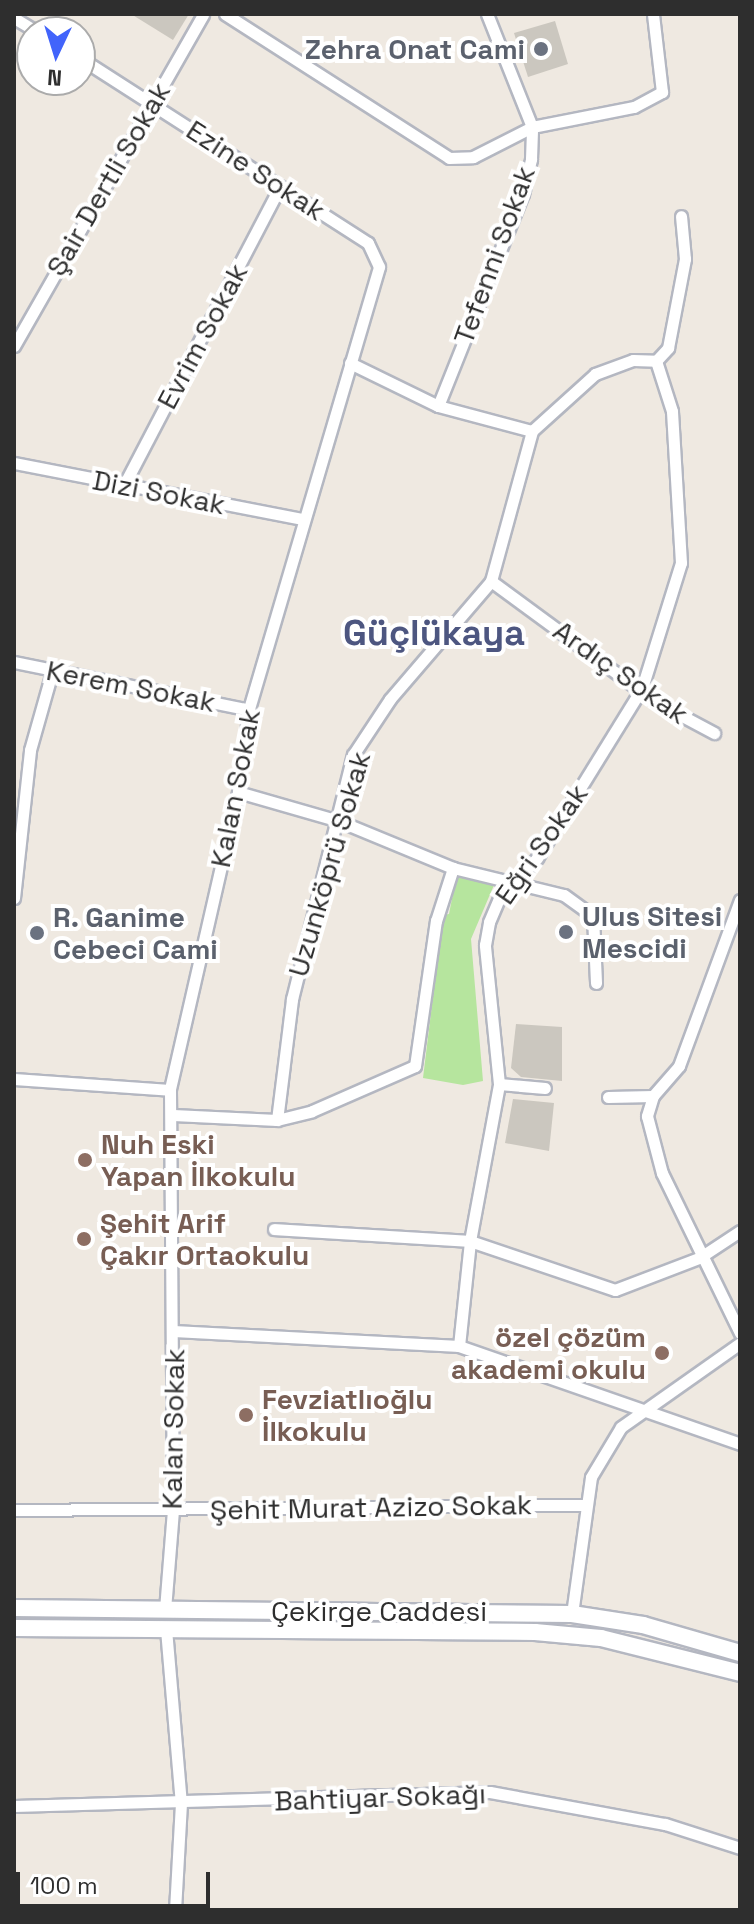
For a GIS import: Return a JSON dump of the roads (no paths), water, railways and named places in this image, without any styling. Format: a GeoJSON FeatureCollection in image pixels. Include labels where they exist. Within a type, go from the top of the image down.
{"type":"FeatureCollection","features":[{"type":"Feature","properties":{"kind":"main road","name":"Çekirge Caddesi"},"geometry":{"type":"LineString","coordinates":[[14,1608],[572,1614],[643,1625],[740,1653]]}},
{"type":"Feature","properties":{"kind":"main road","name":"Çekirge Caddesi"},"geometry":{"type":"LineString","coordinates":[[14,1628],[535,1632],[601,1638],[740,1673]]}},
{"type":"Feature","properties":{"kind":"street","name":"Şair Dertli Sokak"},"geometry":{"type":"LineString","coordinates":[[14,346],[203,14]]}},
{"type":"Feature","properties":{"kind":"street"},"geometry":{"type":"LineString","coordinates":[[225,14],[449,158],[473,157],[532,127],[634,107],[662,92],[653,14]]}},
{"type":"Feature","properties":{"kind":"street","name":"Tefenni Sokak"},"geometry":{"type":"LineString","coordinates":[[438,406],[523,194],[532,127],[487,14]]}},
{"type":"Feature","properties":{"kind":"street","name":"Ezine Sokak"},"geometry":{"type":"LineString","coordinates":[[96,68],[368,243],[379,267]]}},
{"type":"Feature","properties":{"kind":"street","name":"Evrim Sokak"},"geometry":{"type":"LineString","coordinates":[[124,485],[280,186]]}},
{"type":"Feature","properties":{"kind":"street"},"geometry":{"type":"LineString","coordinates":[[350,363],[438,406],[532,431],[595,374],[633,360],[656,361],[668,348],[685,259],[681,216]]}},
{"type":"Feature","properties":{"kind":"street","name":"Kalan Sokak"},"geometry":{"type":"LineString","coordinates":[[165,1609],[173,1510],[173,1115],[170,1090],[238,792],[249,710],[379,267]]}},
{"type":"Feature","properties":{"kind":"street","name":"Eğri Sokak"},"geometry":{"type":"LineString","coordinates":[[459,1346],[470,1241],[499,1084],[485,945],[499,899],[516,886],[642,688],[681,563],[672,411],[656,361]]}},
{"type":"Feature","properties":{"kind":"street","name":"Uzunköprü Sokak"},"geometry":{"type":"LineString","coordinates":[[277,1120],[292,999],[339,821],[353,755],[390,699],[491,581],[532,431]]}},
{"type":"Feature","properties":{"kind":"street","name":"Dizi Sokak"},"geometry":{"type":"LineString","coordinates":[[14,463],[303,519]]}},
{"type":"Feature","properties":{"kind":"street","name":"Ardıç Sokak"},"geometry":{"type":"LineString","coordinates":[[491,581],[642,688],[714,733]]}},
{"type":"Feature","properties":{"kind":"street","name":"Kerem Sokak"},"geometry":{"type":"LineString","coordinates":[[14,662],[249,710]]}},
{"type":"Feature","properties":{"kind":"street"},"geometry":{"type":"LineString","coordinates":[[14,898],[30,750],[52,672]]}},
{"type":"Feature","properties":{"kind":"street"},"geometry":{"type":"LineString","coordinates":[[238,792],[339,821],[453,868],[516,886],[564,895],[593,916],[596,983]]}},
{"type":"Feature","properties":{"kind":"street"},"geometry":{"type":"LineString","coordinates":[[173,1115],[277,1120],[415,1066],[436,921],[453,868]]}},
{"type":"Feature","properties":{"kind":"street"},"geometry":{"type":"LineString","coordinates":[[739,908],[679,1066],[653,1096],[647,1116],[662,1173],[699,1258],[740,1333]]}},
{"type":"Feature","properties":{"kind":"street"},"geometry":{"type":"LineString","coordinates":[[14,1079],[170,1090]]}},
{"type":"Feature","properties":{"kind":"street"},"geometry":{"type":"LineString","coordinates":[[499,1084],[545,1088]]}},
{"type":"Feature","properties":{"kind":"street"},"geometry":{"type":"LineString","coordinates":[[608,1097],[653,1096]]}},
{"type":"Feature","properties":{"kind":"street"},"geometry":{"type":"LineString","coordinates":[[274,1229],[470,1241],[615,1290],[699,1258],[740,1231]]}},
{"type":"Feature","properties":{"kind":"street"},"geometry":{"type":"LineString","coordinates":[[174,1331],[459,1346],[648,1408],[740,1444]]}},
{"type":"Feature","properties":{"kind":"street"},"geometry":{"type":"LineString","coordinates":[[572,1614],[583,1505],[591,1477],[621,1427],[740,1343]]}},
{"type":"Feature","properties":{"kind":"street","name":"Şehit Murat Azizo Sokak"},"geometry":{"type":"LineString","coordinates":[[14,1510],[583,1505]]}},
{"type":"Feature","properties":{"kind":"street"},"geometry":{"type":"LineString","coordinates":[[166,1629],[181,1803],[175,1910]]}},
{"type":"Feature","properties":{"kind":"street","name":"Bahtiyar Sokağı"},"geometry":{"type":"LineString","coordinates":[[14,1806],[490,1792],[651,1821],[740,1848]]}},
{"type":"Feature","properties":{"kind":"place","name":"Zehra Onat Cami"},"geometry":{"type":"Point","coordinates":[541,49]}},
{"type":"Feature","properties":{"kind":"place","name":"Ulus Sitesi Mescidi"},"geometry":{"type":"Point","coordinates":[566,932]}},
{"type":"Feature","properties":{"kind":"place","name":"R. Ganime Cebeci Cami"},"geometry":{"type":"Point","coordinates":[37,933]}},
{"type":"Feature","properties":{"kind":"place","name":"Nuh Eski Yapan İlkokulu"},"geometry":{"type":"Point","coordinates":[85,1160]}},
{"type":"Feature","properties":{"kind":"place","name":"Şehit Arif Çakır Ortaokulu"},"geometry":{"type":"Point","coordinates":[84,1239]}},
{"type":"Feature","properties":{"kind":"place","name":"özel çözüm akademi okulu"},"geometry":{"type":"Point","coordinates":[662,1353]}},
{"type":"Feature","properties":{"kind":"place","name":"Fevziatlıoğlu İlkokulu"},"geometry":{"type":"Point","coordinates":[246,1415]}},
{"type":"Feature","properties":{"kind":"district","name":"Güçlükaya"},"geometry":{"type":"Point","coordinates":[434,634]}}]}
